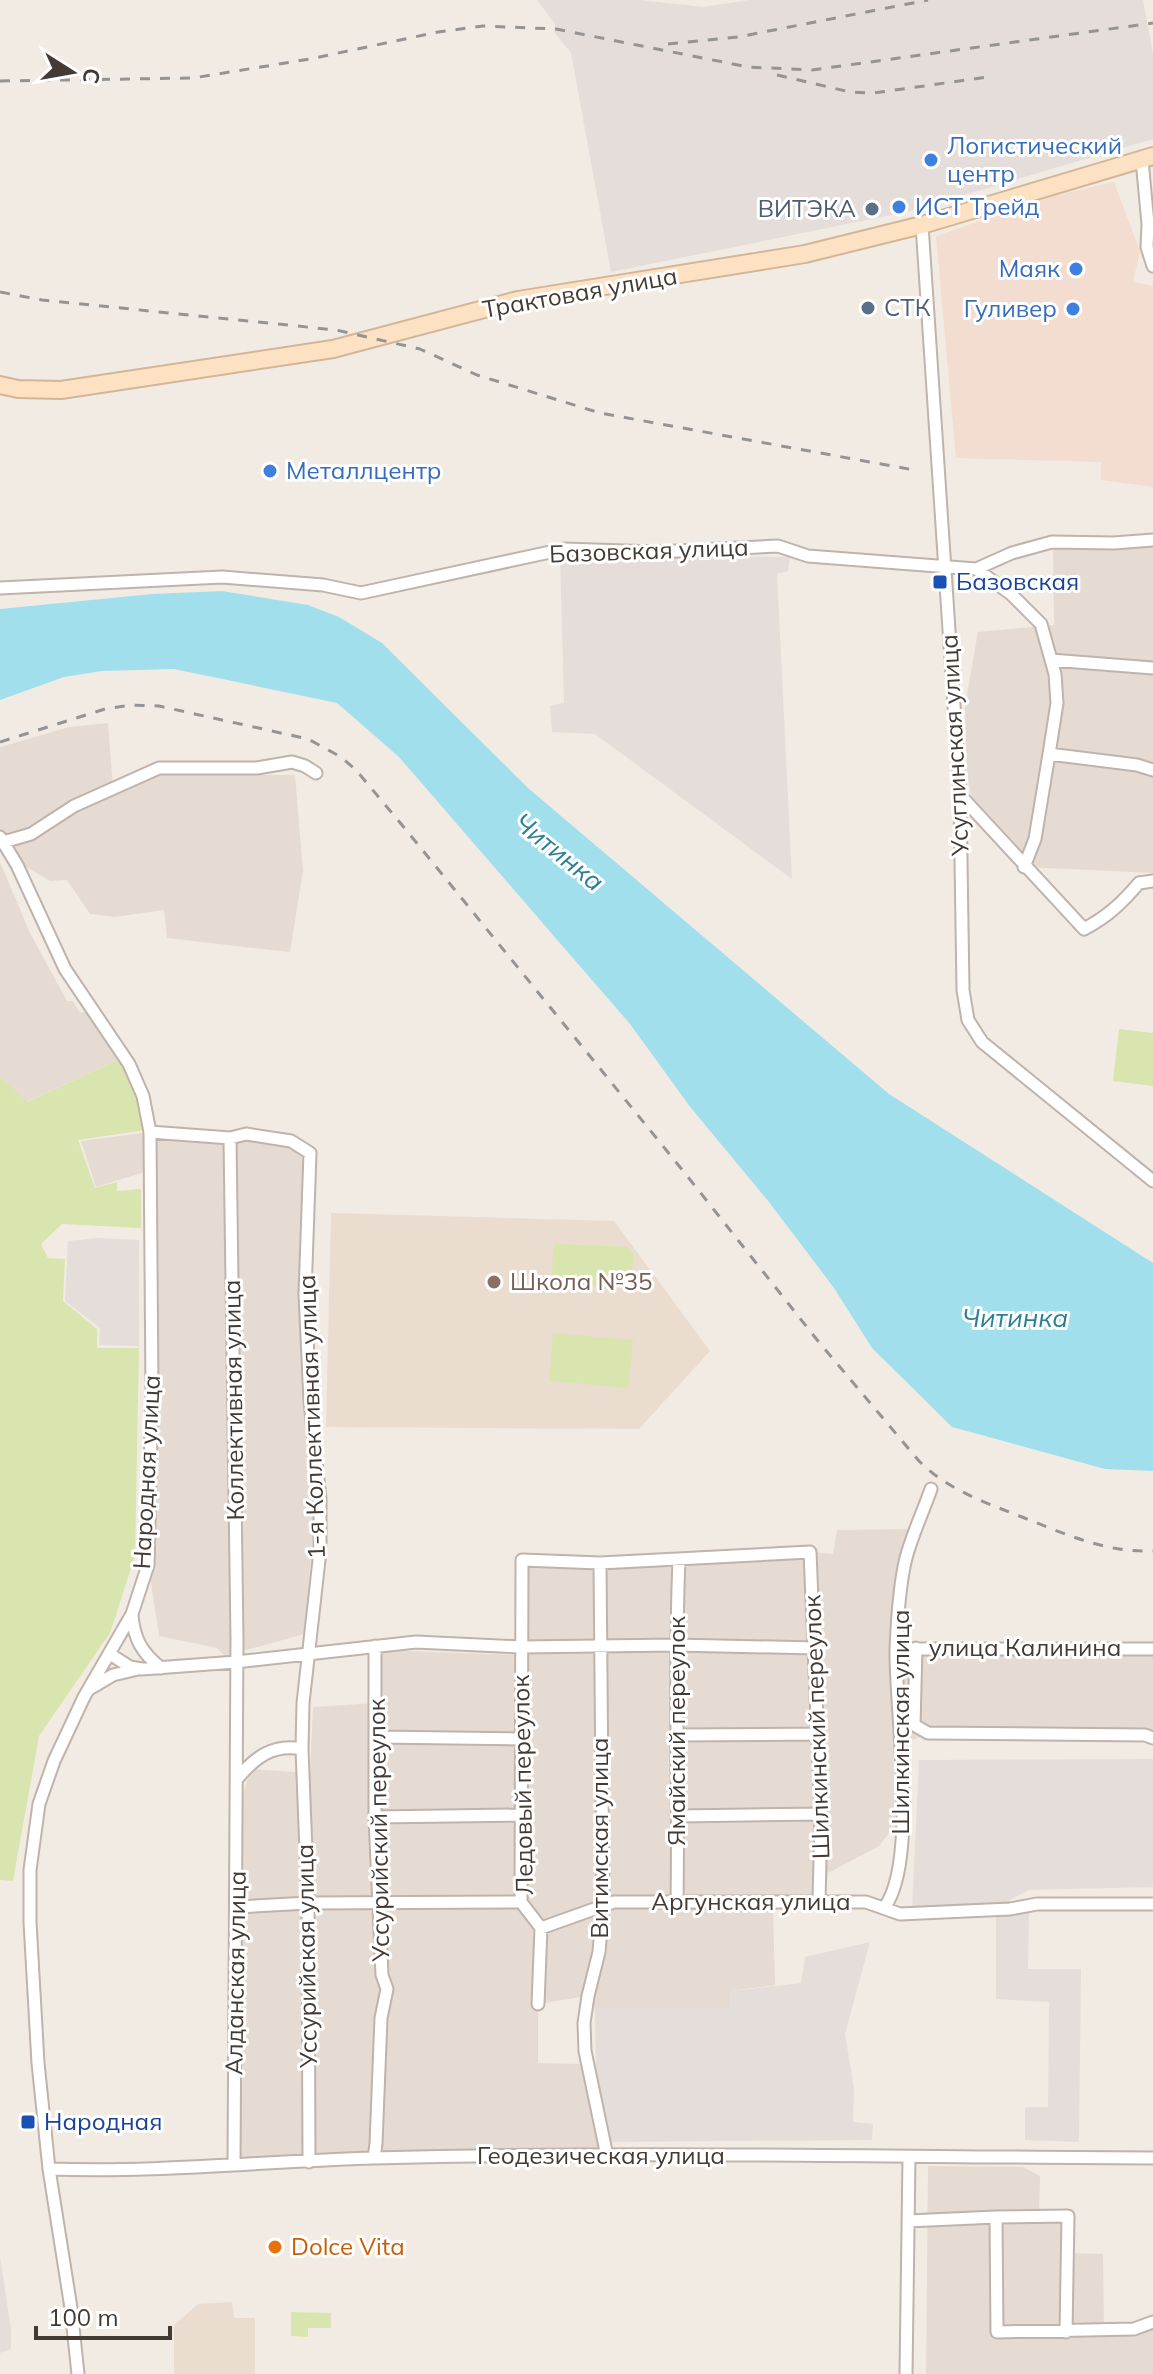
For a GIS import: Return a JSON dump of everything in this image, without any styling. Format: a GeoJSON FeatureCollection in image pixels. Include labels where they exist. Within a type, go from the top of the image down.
{"type":"FeatureCollection","features":[{"type":"Feature","properties":{"kind":"main road","name":"Трактовая улица"},"geometry":{"type":"LineString","coordinates":[[0,385],[18,389],[61,390],[333,349],[518,300],[805,254],[922,225],[1147,158]]}},
{"type":"Feature","properties":{"kind":"street"},"geometry":{"type":"LineString","coordinates":[[1147,158],[1147,247],[1153,266]]}},
{"type":"Feature","properties":{"kind":"street","name":"Усуглинская улица"},"geometry":{"type":"LineString","coordinates":[[922,225],[960,795],[963,990],[968,1020],[982,1042],[1153,1181]]}},
{"type":"Feature","properties":{"kind":"street","name":"Базовская улица"},"geometry":{"type":"LineString","coordinates":[[0,588],[222,577],[323,585],[361,593],[564,549],[657,552],[778,546],[808,556],[976,569],[1012,553],[1052,542],[1153,540]]}},
{"type":"Feature","properties":{"kind":"street"},"geometry":{"type":"LineString","coordinates":[[976,569],[1011,594],[1041,624],[1051,660],[1057,703],[1035,839],[1024,867]]}},
{"type":"Feature","properties":{"kind":"street"},"geometry":{"type":"LineString","coordinates":[[1051,660],[1153,668]]}},
{"type":"Feature","properties":{"kind":"street"},"geometry":{"type":"LineString","coordinates":[[1049,754],[1137,765],[1153,770]]}},
{"type":"Feature","properties":{"kind":"street"},"geometry":{"type":"LineString","coordinates":[[1,841],[31,834],[74,806],[159,768],[257,768],[292,762],[316,773]]}},
{"type":"Feature","properties":{"kind":"street"},"geometry":{"type":"LineString","coordinates":[[960,795],[1084,929],[1119,906],[1139,883],[1153,881]]}},
{"type":"Feature","properties":{"kind":"street","name":"Народная улица"},"geometry":{"type":"LineString","coordinates":[[1,841],[65,969],[129,1064],[143,1096],[150,1132],[152,1392],[148,1565],[132,1614],[88,1691],[54,1761],[39,1804],[30,1870],[38,2063],[49,2169],[78,2374]]}},
{"type":"Feature","properties":{"kind":"street"},"geometry":{"type":"LineString","coordinates":[[150,1132],[230,1138]]}},
{"type":"Feature","properties":{"kind":"street","name":"1-я Коллективная улица"},"geometry":{"type":"LineString","coordinates":[[230,1138],[246,1134],[291,1141],[310,1153],[305,1294],[310,1401],[320,1499],[320,1551],[303,1703],[302,1749]]}},
{"type":"Feature","properties":{"kind":"street","name":"Коллективная улица"},"geometry":{"type":"LineString","coordinates":[[230,1138],[237,1780]]}},
{"type":"Feature","properties":{"kind":"street","name":"Шилкинская улица"},"geometry":{"type":"LineString","coordinates":[[884,1908],[897,1884],[902,1816],[896,1649],[905,1561],[931,1489]]}},
{"type":"Feature","properties":{"kind":"street","name":"Шилкинский переулок"},"geometry":{"type":"LineString","coordinates":[[679,1560],[810,1552],[821,1814],[819,1902]]}},
{"type":"Feature","properties":{"kind":"street","name":"Ледовый переулок"},"geometry":{"type":"LineString","coordinates":[[538,2004],[541,1928],[521,1902],[522,1560],[600,1563]]}},
{"type":"Feature","properties":{"kind":"street"},"geometry":{"type":"LineString","coordinates":[[600,1563],[679,1560]]}},
{"type":"Feature","properties":{"kind":"street","name":"Ямайский переулок"},"geometry":{"type":"LineString","coordinates":[[677,1902],[679,1816],[675,1645],[679,1560]]}},
{"type":"Feature","properties":{"kind":"street","name":"Витимская улица"},"geometry":{"type":"LineString","coordinates":[[600,1563],[603,1904],[599,1952],[586,2009],[585,2051],[607,2156]]}},
{"type":"Feature","properties":{"kind":"street"},"geometry":{"type":"LineString","coordinates":[[132,1614],[133,1630],[139,1645],[148,1658],[161,1668]]}},
{"type":"Feature","properties":{"kind":"street"},"geometry":{"type":"LineString","coordinates":[[88,1691],[113,1675],[142,1669],[416,1642],[521,1647],[675,1645],[816,1648]]}},
{"type":"Feature","properties":{"kind":"street","name":"Уссурийский переулок"},"geometry":{"type":"LineString","coordinates":[[374,2158],[381,2018],[387,1989],[382,1975],[375,1817],[375,1646]]}},
{"type":"Feature","properties":{"kind":"street"},"geometry":{"type":"LineString","coordinates":[[916,1648],[914,1725],[928,1733],[1145,1735],[1153,1738]]}},
{"type":"Feature","properties":{"kind":"street","name":"улица Калинина"},"geometry":{"type":"LineString","coordinates":[[896,1649],[1153,1649]]}},
{"type":"Feature","properties":{"kind":"street"},"geometry":{"type":"LineString","coordinates":[[110,1654],[130,1667],[142,1669]]}},
{"type":"Feature","properties":{"kind":"street"},"geometry":{"type":"LineString","coordinates":[[678,1735],[818,1734]]}},
{"type":"Feature","properties":{"kind":"street"},"geometry":{"type":"LineString","coordinates":[[376,1737],[520,1739]]}},
{"type":"Feature","properties":{"kind":"street"},"geometry":{"type":"LineString","coordinates":[[237,1780],[259,1755],[279,1749],[302,1749]]}},
{"type":"Feature","properties":{"kind":"street","name":"Уссурийская улица"},"geometry":{"type":"LineString","coordinates":[[302,1749],[308,1903],[309,2162]]}},
{"type":"Feature","properties":{"kind":"street","name":"Алданская улица"},"geometry":{"type":"LineString","coordinates":[[234,2165],[237,1780]]}},
{"type":"Feature","properties":{"kind":"street"},"geometry":{"type":"LineString","coordinates":[[679,1816],[821,1814]]}},
{"type":"Feature","properties":{"kind":"street"},"geometry":{"type":"LineString","coordinates":[[375,1817],[519,1815]]}},
{"type":"Feature","properties":{"kind":"street"},"geometry":{"type":"LineString","coordinates":[[237,1907],[308,1903],[521,1902]]}},
{"type":"Feature","properties":{"kind":"street","name":"Аргунская улица"},"geometry":{"type":"LineString","coordinates":[[541,1928],[603,1904],[866,1902],[900,1914],[1010,1909],[1037,1904],[1153,1904]]}},
{"type":"Feature","properties":{"kind":"street","name":"Геодезическая улица"},"geometry":{"type":"LineString","coordinates":[[49,2169],[374,2158],[853,2155],[1153,2158]]}},
{"type":"Feature","properties":{"kind":"street"},"geometry":{"type":"LineString","coordinates":[[906,2374],[909,2157]]}},
{"type":"Feature","properties":{"kind":"street"},"geometry":{"type":"LineString","coordinates":[[908,2221],[1068,2216],[1066,2332]]}},
{"type":"Feature","properties":{"kind":"street"},"geometry":{"type":"LineString","coordinates":[[996,2217],[997,2332],[1134,2329],[1153,2322]]}},
{"type":"Feature","properties":{"kind":"shaded area"},"geometry":{"type":"Polygon","coordinates":[[[537,0],[640,0],[703,7],[749,0],[1143,0],[1153,54],[1153,139],[906,212],[611,272],[571,53],[554,32],[555,24],[537,0]]]}},
{"type":"Feature","properties":{"kind":"shaded area"},"geometry":{"type":"Polygon","coordinates":[[[1114,182],[1140,251],[1133,282],[1153,286],[1153,487],[1101,480],[1101,462],[956,458],[936,236],[1049,197],[1114,182]]]}},
{"type":"Feature","properties":{"kind":"shaded area"},"geometry":{"type":"Polygon","coordinates":[[[1153,541],[1153,873],[1025,867],[974,812],[967,773],[965,706],[978,632],[1054,625],[1053,543],[1153,541]]]}},
{"type":"Feature","properties":{"kind":"shaded area"},"geometry":{"type":"Polygon","coordinates":[[[560,555],[790,557],[788,571],[777,574],[792,879],[595,734],[552,732],[550,706],[564,703],[560,555]]]}},
{"type":"Feature","properties":{"kind":"shaded area"},"geometry":{"type":"Polygon","coordinates":[[[108,723],[113,788],[160,775],[295,775],[303,871],[290,952],[167,938],[164,910],[115,917],[90,914],[67,880],[50,881],[18,862],[0,844],[0,747],[69,727],[108,723]]]}},
{"type":"Feature","properties":{"kind":"shaded area"},"geometry":{"type":"Polygon","coordinates":[[[0,862],[30,933],[67,1001],[73,1001],[80,1013],[87,1011],[120,1059],[26,1102],[0,1076],[0,862]]]}},
{"type":"Feature","properties":{"kind":"shaded area"},"geometry":{"type":"Polygon","coordinates":[[[150,1132],[246,1134],[291,1142],[310,1153],[310,1466],[315,1513],[304,1634],[225,1656],[217,1648],[159,1636],[151,1583],[151,1170],[96,1187],[81,1141],[150,1132]]]}},
{"type":"Feature","properties":{"kind":"shaded area","name":"Школа №35"},"geometry":{"type":"Polygon","coordinates":[[[331,1213],[614,1221],[710,1351],[639,1429],[326,1427],[331,1213]]]}},
{"type":"Feature","properties":{"kind":"shaded area"},"geometry":{"type":"Polygon","coordinates":[[[97,1238],[139,1240],[139,1346],[99,1345],[100,1328],[65,1301],[68,1241],[97,1238]]]}},
{"type":"Feature","properties":{"kind":"shaded area"},"geometry":{"type":"Polygon","coordinates":[[[909,1529],[897,1649],[1153,1656],[1153,1731],[926,1735],[899,1745],[902,1816],[879,1846],[828,1873],[825,1894],[773,1909],[775,1985],[731,1991],[730,2008],[595,2008],[587,1996],[538,2004],[538,2063],[583,2064],[607,2156],[234,2165],[237,1907],[242,1796],[251,1769],[310,1773],[313,1707],[376,1703],[380,1650],[515,1655],[522,1560],[810,1552],[833,1554],[837,1530],[909,1529]]]}},
{"type":"Feature","properties":{"kind":"shaded area"},"geometry":{"type":"Polygon","coordinates":[[[1153,1759],[1153,1887],[1029,1890],[1002,1904],[912,1909],[919,1760],[1153,1759]]]}},
{"type":"Feature","properties":{"kind":"shaded area"},"geometry":{"type":"Polygon","coordinates":[[[1029,1910],[1028,1969],[1081,1969],[1079,2142],[1025,2140],[1025,2107],[1048,2107],[1049,2002],[996,1999],[996,1915],[1029,1910]]]}},
{"type":"Feature","properties":{"kind":"shaded area"},"geometry":{"type":"Polygon","coordinates":[[[870,1942],[845,2034],[854,2089],[853,2122],[873,2124],[872,2140],[610,2142],[596,2076],[595,2008],[730,2008],[731,1991],[801,1983],[805,1957],[870,1942]]]}},
{"type":"Feature","properties":{"kind":"shaded area"},"geometry":{"type":"Polygon","coordinates":[[[928,2166],[1023,2167],[1040,2176],[1039,2215],[1073,2215],[1071,2253],[1103,2254],[1104,2329],[1153,2329],[1153,2374],[926,2374],[928,2166]]]}},
{"type":"Feature","properties":{"kind":"shaded area"},"geometry":{"type":"Polygon","coordinates":[[[0,2257],[11,2349],[0,2353],[0,2257]]]}},
{"type":"Feature","properties":{"kind":"shaded area"},"geometry":{"type":"Polygon","coordinates":[[[232,2302],[234,2318],[255,2318],[255,2374],[174,2374],[174,2325],[198,2304],[232,2302]]]}},
{"type":"Feature","properties":{"kind":"green space"},"geometry":{"type":"Polygon","coordinates":[[[1119,1029],[1153,1033],[1153,1086],[1113,1081],[1119,1029]]]}},
{"type":"Feature","properties":{"kind":"green space"},"geometry":{"type":"Polygon","coordinates":[[[120,1059],[141,1099],[146,1130],[78,1140],[95,1188],[117,1182],[117,1191],[141,1189],[141,1228],[62,1224],[41,1244],[48,1258],[65,1259],[63,1301],[97,1329],[97,1348],[139,1348],[135,1556],[110,1633],[39,1736],[13,1881],[0,1880],[0,1076],[27,1102],[120,1059]]]}},
{"type":"Feature","properties":{"kind":"green space"},"geometry":{"type":"Polygon","coordinates":[[[556,1244],[628,1247],[633,1253],[632,1283],[626,1287],[557,1286],[552,1282],[553,1248],[556,1244]]]}},
{"type":"Feature","properties":{"kind":"green space"},"geometry":{"type":"Polygon","coordinates":[[[553,1333],[633,1340],[628,1388],[549,1381],[553,1333]]]}},
{"type":"Feature","properties":{"kind":"green space"},"geometry":{"type":"Polygon","coordinates":[[[291,2312],[331,2313],[331,2328],[308,2328],[308,2337],[291,2336],[291,2312]]]}},
{"type":"Feature","properties":{"kind":"water","name":"Читинка"},"geometry":{"type":"Polygon","coordinates":[[[222,591],[308,605],[339,617],[382,643],[528,788],[889,1094],[1153,1263],[1153,1471],[1105,1469],[952,1427],[872,1348],[834,1288],[769,1202],[691,1108],[630,1024],[399,757],[337,703],[174,669],[102,671],[64,677],[0,700],[0,609],[152,594],[222,591]]]}},
{"type":"Feature","properties":{"kind":"railway"},"geometry":{"type":"LineString","coordinates":[[668,44],[738,37],[928,0]]}},
{"type":"Feature","properties":{"kind":"railway"},"geometry":{"type":"LineString","coordinates":[[0,81],[193,78],[483,26],[556,29],[748,67],[812,70],[1153,23]]}},
{"type":"Feature","properties":{"kind":"railway"},"geometry":{"type":"LineString","coordinates":[[777,75],[850,92],[874,93],[988,77]]}},
{"type":"Feature","properties":{"kind":"railway"},"geometry":{"type":"LineString","coordinates":[[0,292],[42,300],[336,330],[420,349],[477,375],[600,413],[914,470]]}},
{"type":"Feature","properties":{"kind":"railway"},"geometry":{"type":"LineString","coordinates":[[0,742],[105,709],[131,705],[159,706],[308,739],[341,757],[356,770],[407,831],[818,1341],[919,1461],[942,1480],[967,1494],[1054,1530],[1102,1546],[1153,1551]]}},
{"type":"Feature","properties":{"kind":"place","name":"Логистический центр"},"geometry":{"type":"Point","coordinates":[931,160]}},
{"type":"Feature","properties":{"kind":"place","name":"ИСТ Трейд"},"geometry":{"type":"Point","coordinates":[899,207]}},
{"type":"Feature","properties":{"kind":"place","name":"ВИТЭКА"},"geometry":{"type":"Point","coordinates":[872,209]}},
{"type":"Feature","properties":{"kind":"place","name":"Маяк"},"geometry":{"type":"Point","coordinates":[1076,269]}},
{"type":"Feature","properties":{"kind":"place","name":"СТК"},"geometry":{"type":"Point","coordinates":[868,308]}},
{"type":"Feature","properties":{"kind":"place","name":"Гуливер"},"geometry":{"type":"Point","coordinates":[1073,309]}},
{"type":"Feature","properties":{"kind":"place","name":"Металлцентр"},"geometry":{"type":"Point","coordinates":[270,471]}},
{"type":"Feature","properties":{"kind":"place","name":"Базовская"},"geometry":{"type":"Point","coordinates":[940,582]}},
{"type":"Feature","properties":{"kind":"place","name":"Школа №35"},"geometry":{"type":"Point","coordinates":[494,1282]}},
{"type":"Feature","properties":{"kind":"place","name":"Народная"},"geometry":{"type":"Point","coordinates":[28,2122]}},
{"type":"Feature","properties":{"kind":"place","name":"Dolce Vita"},"geometry":{"type":"Point","coordinates":[275,2247]}}]}
